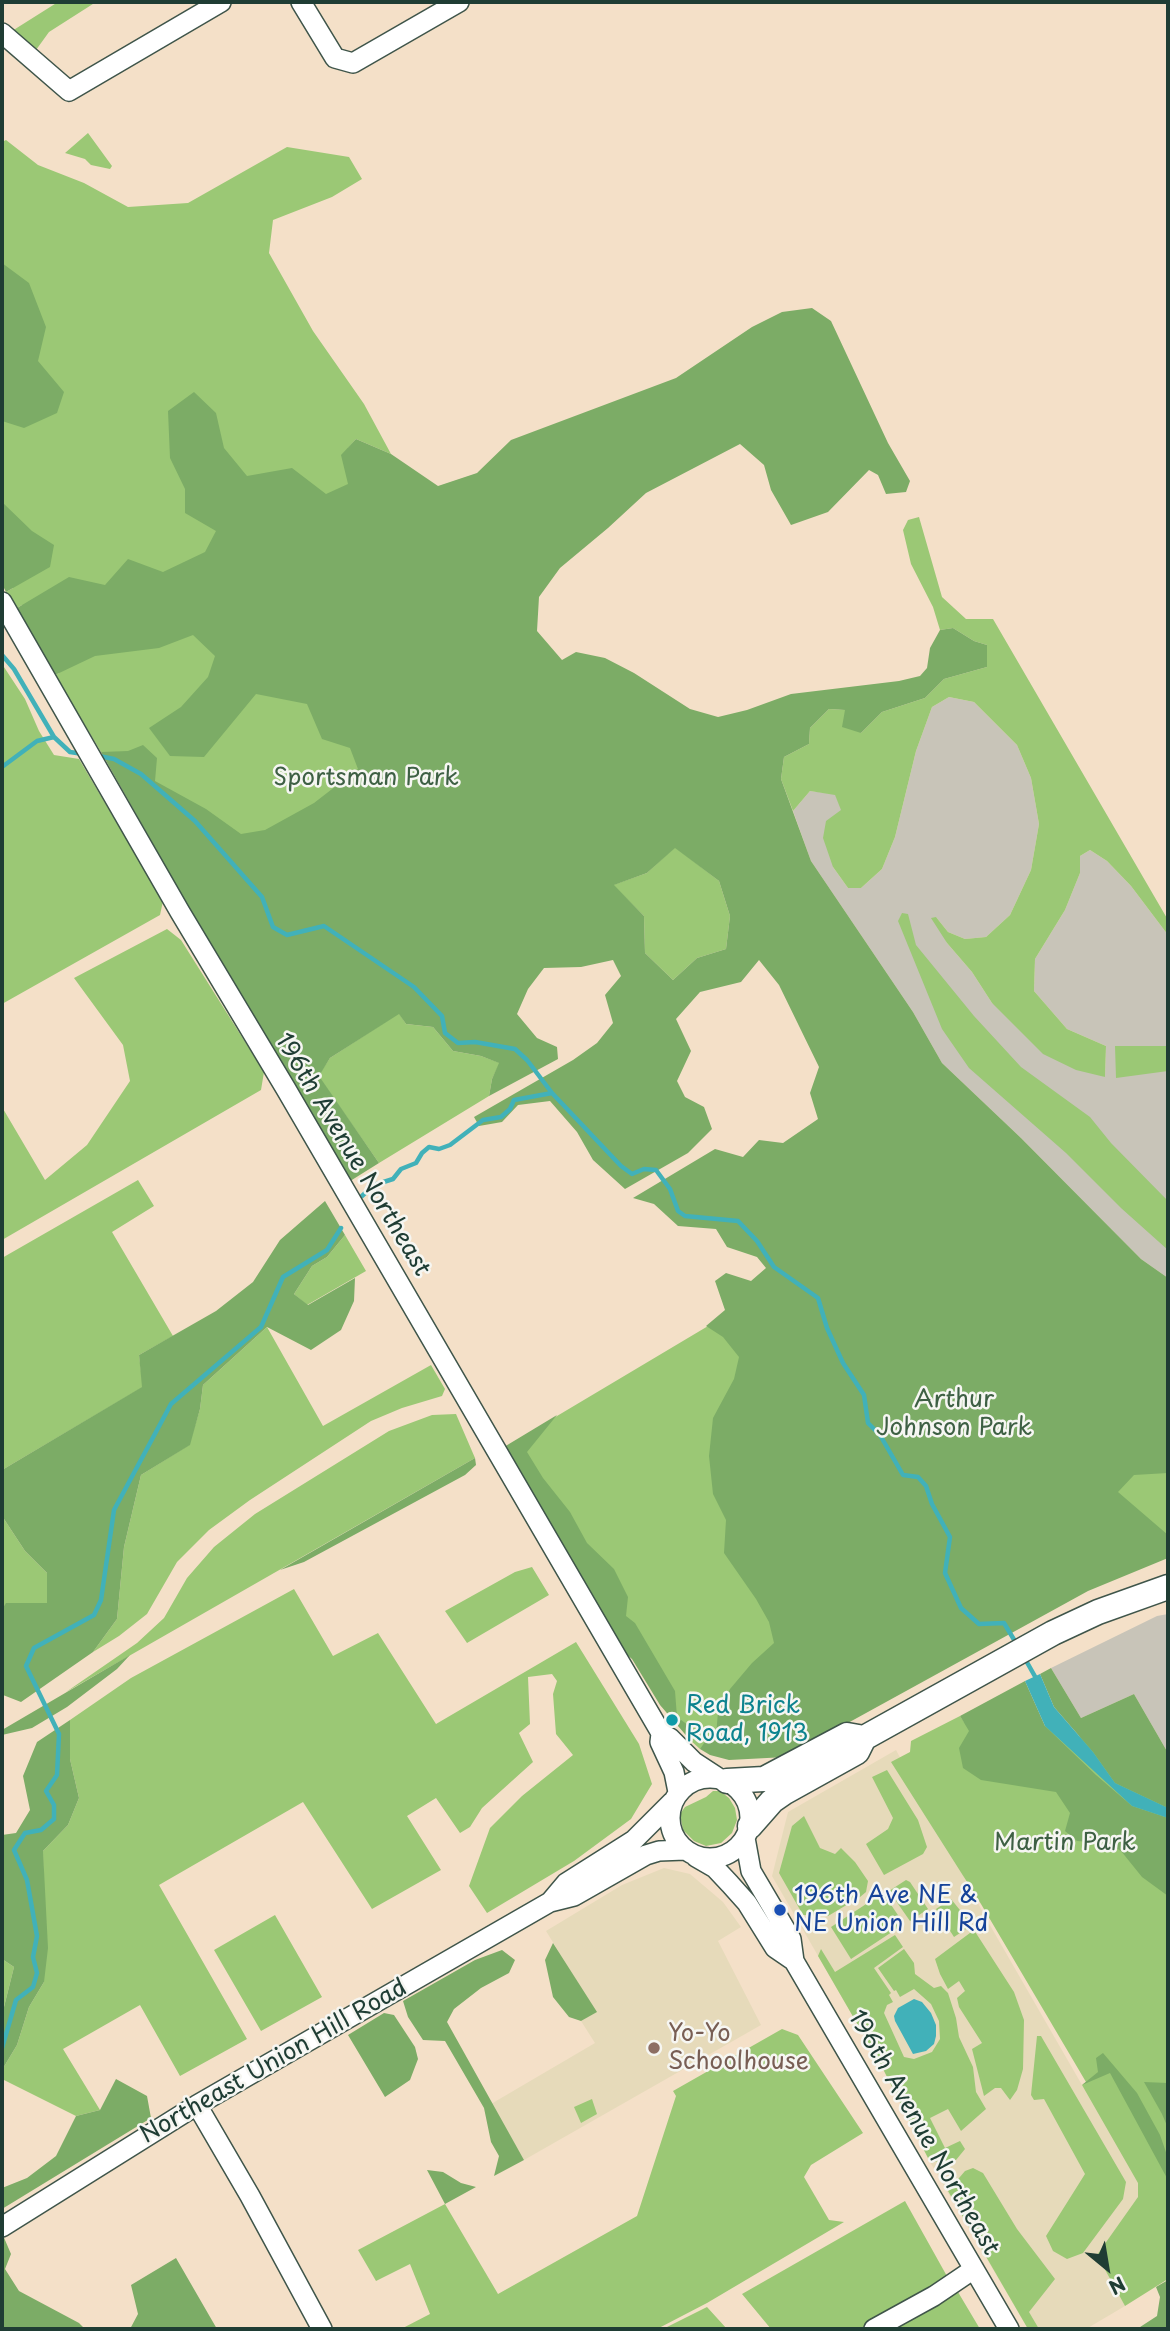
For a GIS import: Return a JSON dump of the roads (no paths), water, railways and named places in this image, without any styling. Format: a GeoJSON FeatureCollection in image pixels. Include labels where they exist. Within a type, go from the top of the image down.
{"type":"FeatureCollection","features":[{"type":"Feature","properties":{"kind":"main road"},"geometry":{"type":"LineString","coordinates":[[747,1832],[772,1801],[857,1752],[864,1738],[1053,1633],[1098,1612],[1168,1587]]}},
{"type":"Feature","properties":{"kind":"main road"},"geometry":{"type":"LineString","coordinates":[[724,1780],[764,1779],[847,1735],[864,1738]]}},
{"type":"Feature","properties":{"kind":"street"},"geometry":{"type":"LineString","coordinates":[[2,33],[69,91],[221,2]]}},
{"type":"Feature","properties":{"kind":"street"},"geometry":{"type":"LineString","coordinates":[[301,2],[336,59],[353,63],[459,2]]}},
{"type":"Feature","properties":{"kind":"street","name":"196th Avenue Northeast"},"geometry":{"type":"LineString","coordinates":[[2,602],[180,912],[661,1733],[670,1738],[694,1762],[724,1780]]}},
{"type":"Feature","properties":{"kind":"street","name":"196th Avenue Northeast"},"geometry":{"type":"LineString","coordinates":[[661,1733],[660,1742],[674,1772],[675,1797]]}},
{"type":"Feature","properties":{"kind":"street"},"geometry":{"type":"LineString","coordinates":[[698,1779],[724,1780],[738,1789],[746,1799],[750,1812],[747,1832],[728,1854],[717,1858],[689,1853],[676,1841],[670,1828],[669,1815],[675,1797],[698,1779]]}},
{"type":"Feature","properties":{"kind":"street","name":"Northeast Union Hill Road"},"geometry":{"type":"LineString","coordinates":[[550,1902],[566,1883],[634,1840],[675,1797]]}},
{"type":"Feature","properties":{"kind":"street","name":"196th Avenue Northeast"},"geometry":{"type":"LineString","coordinates":[[747,1832],[751,1871],[791,1939],[794,1961],[1009,2329]]}},
{"type":"Feature","properties":{"kind":"street","name":"Northeast Union Hill Road"},"geometry":{"type":"LineString","coordinates":[[2,2227],[197,2105],[550,1902],[574,1896],[646,1855],[659,1851],[689,1853]]}},
{"type":"Feature","properties":{"kind":"street","name":"196th Avenue Northeast"},"geometry":{"type":"LineString","coordinates":[[689,1853],[715,1868],[747,1903],[775,1948],[794,1961]]}},
{"type":"Feature","properties":{"kind":"street"},"geometry":{"type":"LineString","coordinates":[[197,2105],[322,2329]]}},
{"type":"Feature","properties":{"kind":"street"},"geometry":{"type":"LineString","coordinates":[[874,2329],[974,2269]]}},
{"type":"Feature","properties":{"kind":"water"},"geometry":{"type":"Polygon","coordinates":[[[1040,1674],[1054,1707],[1093,1752],[1115,1783],[1168,1808],[1168,1818],[1132,1806],[1045,1726],[1025,1681],[1040,1674]]]}},
{"type":"Feature","properties":{"kind":"water"},"geometry":{"type":"Polygon","coordinates":[[[914,1999],[922,2002],[931,2013],[936,2025],[936,2036],[934,2044],[926,2051],[913,2054],[894,2016],[898,2008],[914,1999]]]}},
{"type":"Feature","properties":{"kind":"waterway"},"geometry":{"type":"LineString","coordinates":[[2,655],[14,669],[54,737],[70,752],[83,754]]}},
{"type":"Feature","properties":{"kind":"waterway"},"geometry":{"type":"LineString","coordinates":[[2,767],[37,741],[54,737]]}},
{"type":"Feature","properties":{"kind":"waterway"},"geometry":{"type":"LineString","coordinates":[[99,756],[114,759],[141,774],[195,821],[262,897],[273,927],[287,935],[324,926],[414,987],[442,1016],[445,1033],[458,1043],[475,1042],[515,1049],[527,1060],[552,1093],[621,1166],[632,1174],[644,1169],[656,1170],[670,1189],[678,1211],[685,1216],[738,1221],[757,1241],[774,1267],[818,1298],[827,1328],[843,1363],[864,1395],[868,1423],[880,1435],[903,1475],[918,1477],[926,1486],[932,1504],[950,1537],[945,1573],[961,1608],[979,1624],[1004,1623],[1016,1643]]}},
{"type":"Feature","properties":{"kind":"waterway"},"geometry":{"type":"LineString","coordinates":[[362,1196],[374,1185],[393,1179],[401,1169],[416,1163],[429,1147],[439,1149],[450,1145],[483,1120],[501,1117],[510,1109],[514,1100],[552,1093]]}},
{"type":"Feature","properties":{"kind":"waterway"},"geometry":{"type":"LineString","coordinates":[[2,2048],[16,2000],[33,1987],[37,1973],[33,1957],[37,1936],[27,1880],[14,1850],[25,1833],[41,1830],[54,1819],[54,1805],[46,1791],[57,1775],[59,1734],[26,1666],[34,1648],[94,1615],[101,1600],[114,1510],[171,1404],[261,1327],[283,1277],[327,1250],[341,1228]]}},
{"type":"Feature","properties":{"kind":"waterway"},"geometry":{"type":"LineString","coordinates":[[1024,1657],[1037,1680]]}},
{"type":"Feature","properties":{"kind":"place","name":"Red Brick Road, 1913"},"geometry":{"type":"Point","coordinates":[672,1720]}},
{"type":"Feature","properties":{"kind":"place","name":"196th Ave NE & NE Union Hill Rd"},"geometry":{"type":"Point","coordinates":[780,1910]}},
{"type":"Feature","properties":{"kind":"place","name":"Yo-Yo Schoolhouse"},"geometry":{"type":"Point","coordinates":[654,2048]}},
{"type":"Feature","properties":{"kind":"park label","name":"Sportsman Park"},"geometry":{"type":"Point","coordinates":[366,778]}},
{"type":"Feature","properties":{"kind":"park label","name":"Arthur Johnson Park"},"geometry":{"type":"Point","coordinates":[954,1414]}},
{"type":"Feature","properties":{"kind":"park label","name":"Martin Park"},"geometry":{"type":"Point","coordinates":[1065,1843]}}]}
